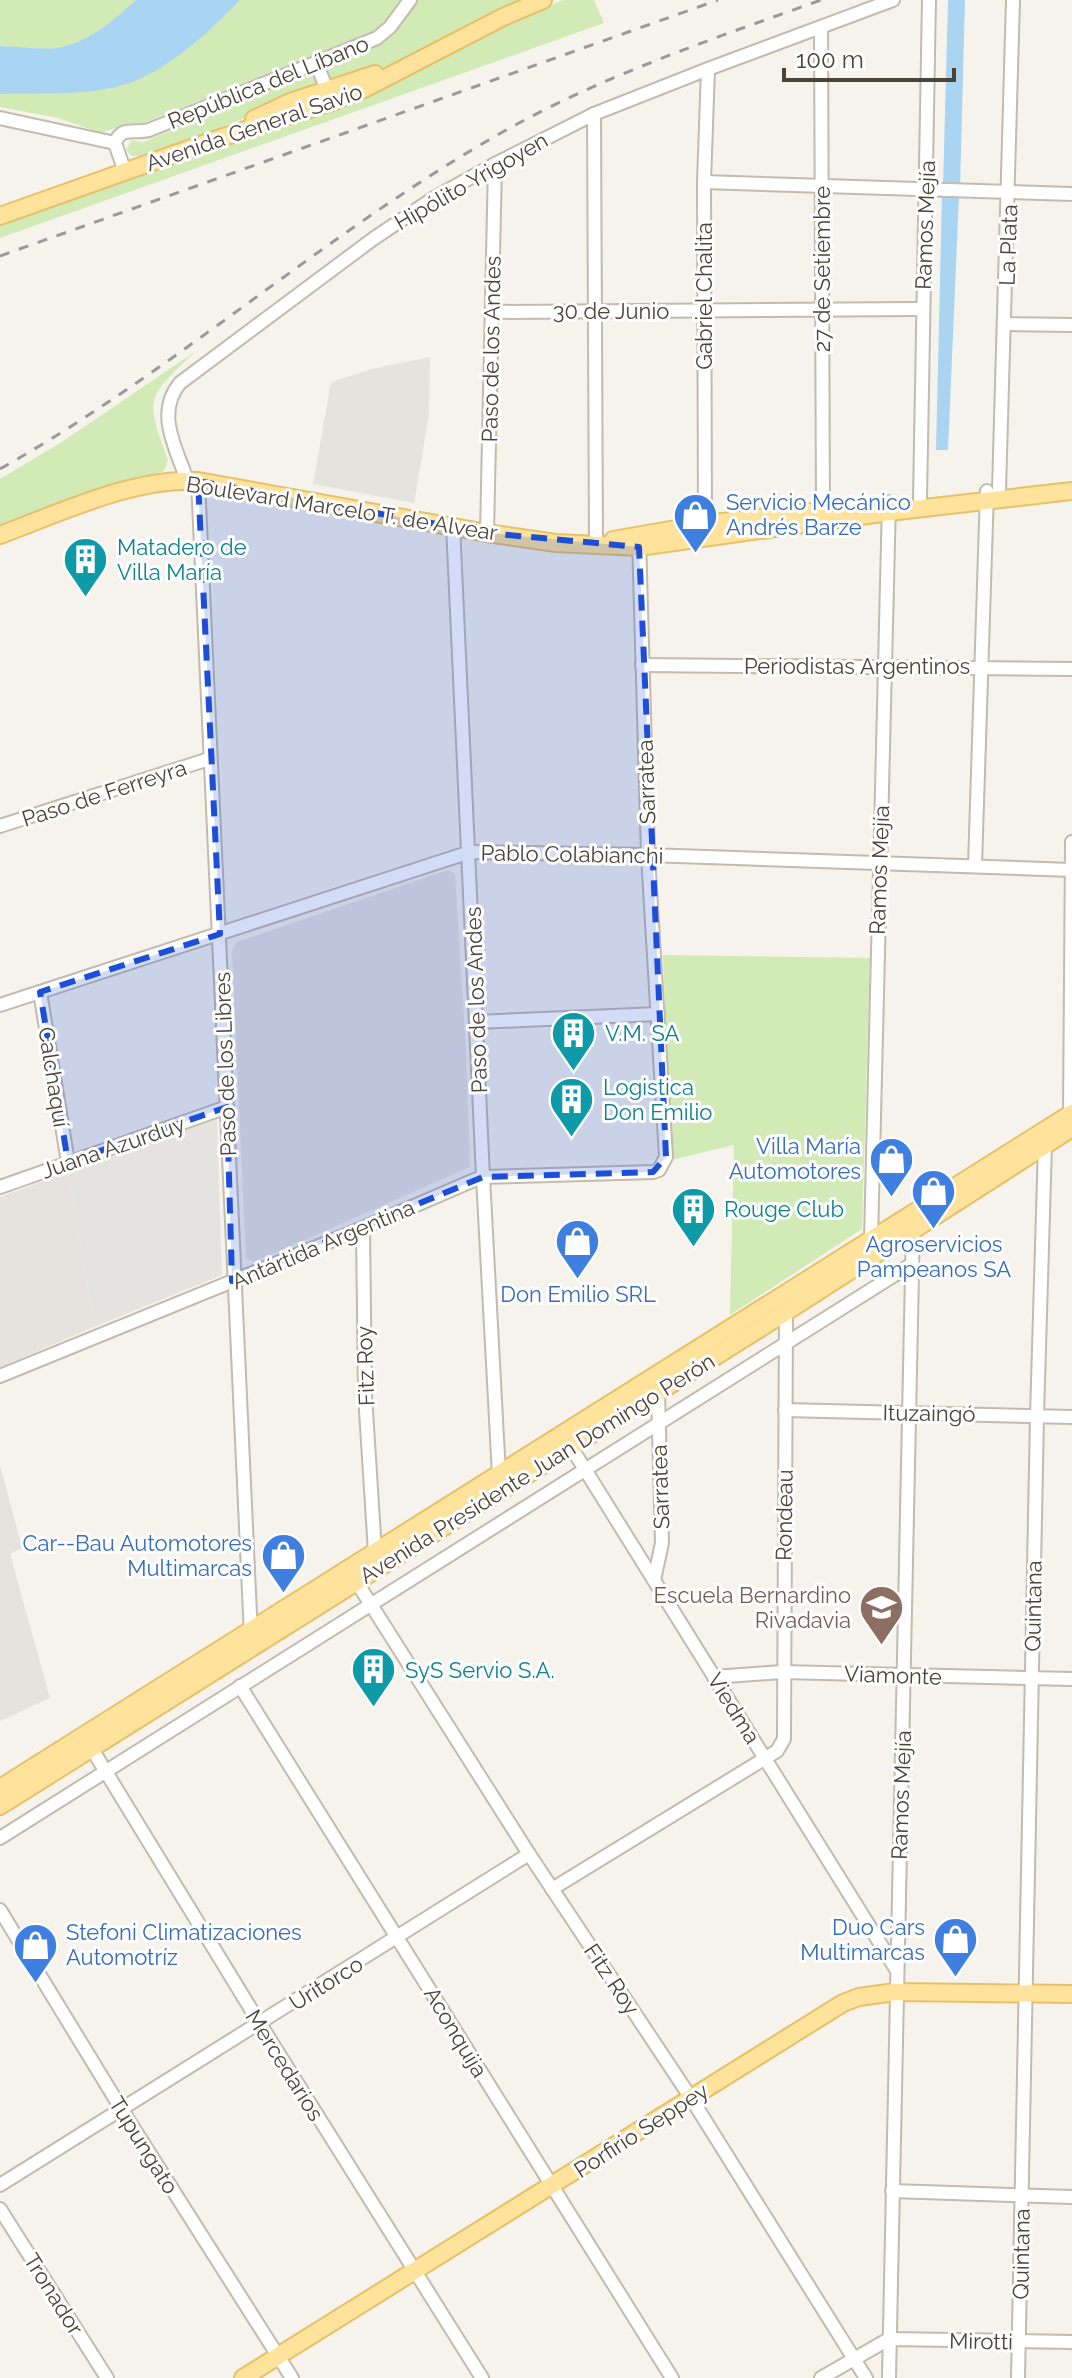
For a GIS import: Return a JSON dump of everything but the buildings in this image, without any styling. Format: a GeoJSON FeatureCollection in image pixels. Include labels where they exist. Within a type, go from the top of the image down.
{"type":"FeatureCollection","features":[{"type":"Feature","properties":{"kind":"main road","name":"Avenida General Savio"},"geometry":{"type":"LineString","coordinates":[[0,216],[214,140],[278,107],[330,96],[543,0]]}},
{"type":"Feature","properties":{"kind":"main road","name":"Boulevard Marcelo T. de Alvear"},"geometry":{"type":"LineString","coordinates":[[0,535],[127,490],[157,483],[192,481],[487,533],[556,543],[596,544],[639,541],[991,494],[1072,480]]}},
{"type":"Feature","properties":{"kind":"main road","name":"Boulevard Marcelo T. de Alvear"},"geometry":{"type":"LineString","coordinates":[[639,541],[705,524],[889,507],[920,499],[1072,491]]}},
{"type":"Feature","properties":{"kind":"main road","name":"Avenida Presidente Juan Domingo Perón"},"geometry":{"type":"LineString","coordinates":[[0,1806],[92,1749],[375,1552],[871,1239],[913,1220],[1045,1145],[1071,1118]]}},
{"type":"Feature","properties":{"kind":"main road","name":"Avenida Presidente Juan Domingo Perón"},"geometry":{"type":"LineString","coordinates":[[0,1788],[251,1639],[356,1581],[571,1447],[786,1312],[913,1220],[1071,1118]]}},
{"type":"Feature","properties":{"kind":"main road","name":"Porfirio Seppey"},"geometry":{"type":"LineString","coordinates":[[243,2378],[843,2003],[859,1997],[895,1992],[1072,1994]]}},
{"type":"Feature","properties":{"kind":"street","name":"República del Líbano"},"geometry":{"type":"LineString","coordinates":[[115,143],[125,131],[149,130],[382,35],[410,0]]}},
{"type":"Feature","properties":{"kind":"street","name":"Hipólito Yrigoyen"},"geometry":{"type":"LineString","coordinates":[[192,481],[167,414],[168,400],[180,383],[373,239],[434,198],[594,114],[893,0]]}},
{"type":"Feature","properties":{"kind":"street","name":"Ramos Mejía"},"geometry":{"type":"LineString","coordinates":[[920,499],[929,0]]}},
{"type":"Feature","properties":{"kind":"street","name":"La Plata"},"geometry":{"type":"LineString","coordinates":[[975,866],[980,667],[1005,324],[1013,0]]}},
{"type":"Feature","properties":{"kind":"street","name":"27 de Setiembre"},"geometry":{"type":"LineString","coordinates":[[821,27],[823,511]]}},
{"type":"Feature","properties":{"kind":"street"},"geometry":{"type":"LineString","coordinates":[[316,62],[330,96]]}},
{"type":"Feature","properties":{"kind":"street","name":"Gabriel Chalita"},"geometry":{"type":"LineString","coordinates":[[705,524],[704,182],[708,69]]}},
{"type":"Feature","properties":{"kind":"street"},"geometry":{"type":"LineString","coordinates":[[594,114],[596,544]]}},
{"type":"Feature","properties":{"kind":"street"},"geometry":{"type":"LineString","coordinates":[[0,118],[115,143],[125,172]]}},
{"type":"Feature","properties":{"kind":"street","name":"Paso de los Andes"},"geometry":{"type":"LineString","coordinates":[[487,533],[495,164]]}},
{"type":"Feature","properties":{"kind":"street"},"geometry":{"type":"LineString","coordinates":[[704,182],[1072,194]]}},
{"type":"Feature","properties":{"kind":"street","name":"30 de Junio"},"geometry":{"type":"LineString","coordinates":[[492,312],[922,309]]}},
{"type":"Feature","properties":{"kind":"street"},"geometry":{"type":"LineString","coordinates":[[1005,324],[1072,325]]}},
{"type":"Feature","properties":{"kind":"street","name":"Paso de los Libres"},"geometry":{"type":"LineString","coordinates":[[192,481],[220,934],[232,1281],[251,1639]]}},
{"type":"Feature","properties":{"kind":"street","name":"Ramos Mejía"},"geometry":{"type":"LineString","coordinates":[[871,1239],[889,507]]}},
{"type":"Feature","properties":{"kind":"street","name":"Paso de los Andes"},"geometry":{"type":"LineString","coordinates":[[453,525],[499,1475]]}},
{"type":"Feature","properties":{"kind":"street","name":"Sarratea"},"geometry":{"type":"LineString","coordinates":[[639,541],[648,855],[666,1157],[659,1170]]}},
{"type":"Feature","properties":{"kind":"street","name":"Periodistas Argentinos"},"geometry":{"type":"LineString","coordinates":[[642,665],[1072,669]]}},
{"type":"Feature","properties":{"kind":"street","name":"Paso de Ferreyra"},"geometry":{"type":"LineString","coordinates":[[0,826],[209,759]]}},
{"type":"Feature","properties":{"kind":"street"},"geometry":{"type":"LineString","coordinates":[[1071,1118],[1072,842]]}},
{"type":"Feature","properties":{"kind":"street"},"geometry":{"type":"LineString","coordinates":[[235,921],[470,848]]}},
{"type":"Feature","properties":{"kind":"street","name":"Pablo Colabianchi"},"geometry":{"type":"LineString","coordinates":[[0,1005],[470,848],[1071,870]]}},
{"type":"Feature","properties":{"kind":"street","name":"Calchaquí"},"geometry":{"type":"LineString","coordinates":[[40,992],[68,1162]]}},
{"type":"Feature","properties":{"kind":"street"},"geometry":{"type":"LineString","coordinates":[[477,1022],[658,1014]]}},
{"type":"Feature","properties":{"kind":"street","name":"Juana Azurduy"},"geometry":{"type":"LineString","coordinates":[[0,1187],[227,1107]]}},
{"type":"Feature","properties":{"kind":"street","name":"Quintana"},"geometry":{"type":"LineString","coordinates":[[1018,2378],[1045,1145]]}},
{"type":"Feature","properties":{"kind":"street","name":"Antártida Argentina"},"geometry":{"type":"LineString","coordinates":[[0,1376],[483,1177],[659,1170]]}},
{"type":"Feature","properties":{"kind":"street","name":"Ramos Mejía"},"geometry":{"type":"LineString","coordinates":[[889,2378],[913,1220]]}},
{"type":"Feature","properties":{"kind":"street","name":"Fitz Roy"},"geometry":{"type":"LineString","coordinates":[[363,1228],[365,1395],[375,1552]]}},
{"type":"Feature","properties":{"kind":"street","name":"Avenida Presidente Juan Domingo Perón"},"geometry":{"type":"LineString","coordinates":[[0,1838],[912,1264]]}},
{"type":"Feature","properties":{"kind":"street","name":"Rondeau"},"geometry":{"type":"LineString","coordinates":[[765,1758],[777,1751],[784,1739],[786,1312]]}},
{"type":"Feature","properties":{"kind":"street","name":"Sarratea"},"geometry":{"type":"LineString","coordinates":[[654,1580],[662,1543],[658,1392]]}},
{"type":"Feature","properties":{"kind":"street","name":"Ituzaingó"},"geometry":{"type":"LineString","coordinates":[[785,1410],[1072,1417]]}},
{"type":"Feature","properties":{"kind":"street","name":"Viedma"},"geometry":{"type":"LineString","coordinates":[[571,1447],[896,1969]]}},
{"type":"Feature","properties":{"kind":"street","name":"Fitz Roy"},"geometry":{"type":"LineString","coordinates":[[356,1581],[529,1854],[691,2098],[866,2378]]}},
{"type":"Feature","properties":{"kind":"street","name":"Viamonte"},"geometry":{"type":"LineString","coordinates":[[714,1677],[782,1672],[1072,1679]]}},
{"type":"Feature","properties":{"kind":"street","name":"Aconquija"},"geometry":{"type":"LineString","coordinates":[[240,1686],[672,2378]]}},
{"type":"Feature","properties":{"kind":"street","name":"Mercedarios"},"geometry":{"type":"LineString","coordinates":[[92,1749],[482,2378]]}},
{"type":"Feature","properties":{"kind":"street"},"geometry":{"type":"LineString","coordinates":[[552,1889],[765,1758]]}},
{"type":"Feature","properties":{"kind":"street","name":"Uritorco"},"geometry":{"type":"LineString","coordinates":[[0,2185],[529,1854]]}},
{"type":"Feature","properties":{"kind":"street","name":"Tupungato"},"geometry":{"type":"LineString","coordinates":[[0,1910],[292,2378]]}},
{"type":"Feature","properties":{"kind":"street"},"geometry":{"type":"LineString","coordinates":[[892,2191],[1072,2197]]}},
{"type":"Feature","properties":{"kind":"street","name":"Tronador"},"geometry":{"type":"LineString","coordinates":[[0,2209],[107,2378]]}},
{"type":"Feature","properties":{"kind":"street"},"geometry":{"type":"LineString","coordinates":[[821,2378],[889,2339]]}},
{"type":"Feature","properties":{"kind":"street","name":"Mirotti"},"geometry":{"type":"LineString","coordinates":[[889,2339],[1072,2342]]}},
{"type":"Feature","properties":{"kind":"highlighted area"},"geometry":{"type":"Polygon","coordinates":[[[198,481],[487,533],[639,547],[666,1157],[653,1172],[483,1177],[232,1281],[227,1107],[68,1162],[40,992],[220,934],[198,481]]]}},
{"type":"Feature","properties":{"kind":"shaded area"},"geometry":{"type":"Polygon","coordinates":[[[430,357],[429,414],[414,503],[313,484],[331,382],[372,369],[430,357]]]}},
{"type":"Feature","properties":{"kind":"shaded area"},"geometry":{"type":"Polygon","coordinates":[[[448,870],[455,874],[470,1167],[254,1262],[246,1258],[232,951],[237,942],[448,870]]]}},
{"type":"Feature","properties":{"kind":"shaded area"},"geometry":{"type":"Polygon","coordinates":[[[217,1117],[222,1275],[94,1327],[68,1172],[217,1117]]]}},
{"type":"Feature","properties":{"kind":"shaded area"},"geometry":{"type":"Polygon","coordinates":[[[68,1172],[94,1327],[0,1367],[0,1197],[68,1172]]]}},
{"type":"Feature","properties":{"kind":"shaded area"},"geometry":{"type":"Polygon","coordinates":[[[0,1465],[22,1548],[10,1554],[50,1698],[0,1721],[0,1465]]]}},
{"type":"Feature","properties":{"kind":"green space"},"geometry":{"type":"Polygon","coordinates":[[[0,0],[136,0],[109,23],[78,42],[42,49],[0,46],[0,0]]]}},
{"type":"Feature","properties":{"kind":"green space"},"geometry":{"type":"Polygon","coordinates":[[[240,0],[401,0],[384,24],[374,31],[143,123],[130,123],[101,133],[58,118],[0,107],[0,94],[108,89],[172,60],[240,0]]]}},
{"type":"Feature","properties":{"kind":"green space"},"geometry":{"type":"Polygon","coordinates":[[[418,0],[526,0],[442,43],[382,68],[330,83],[326,68],[388,39],[418,0]]]}},
{"type":"Feature","properties":{"kind":"green space"},"geometry":{"type":"Polygon","coordinates":[[[563,0],[594,0],[604,23],[0,238],[0,224],[215,148],[563,0]]]}},
{"type":"Feature","properties":{"kind":"green space"},"geometry":{"type":"Polygon","coordinates":[[[310,73],[315,76],[318,85],[261,112],[145,156],[132,156],[126,150],[132,140],[143,142],[310,73]]]}},
{"type":"Feature","properties":{"kind":"green space"},"geometry":{"type":"Polygon","coordinates":[[[196,351],[159,389],[155,399],[155,422],[168,460],[164,471],[0,528],[0,479],[62,442],[196,351]]]}},
{"type":"Feature","properties":{"kind":"green space"},"geometry":{"type":"Polygon","coordinates":[[[663,955],[870,958],[862,1229],[730,1315],[734,1145],[671,1160],[663,955]]]}},
{"type":"Feature","properties":{"kind":"water"},"geometry":{"type":"Polygon","coordinates":[[[136,0],[240,0],[179,55],[144,77],[106,89],[0,94],[0,46],[42,49],[67,46],[99,30],[136,0]]]}},
{"type":"Feature","properties":{"kind":"water"},"geometry":{"type":"Polygon","coordinates":[[[948,0],[965,0],[960,189],[943,188],[948,0]]]}},
{"type":"Feature","properties":{"kind":"water"},"geometry":{"type":"Polygon","coordinates":[[[942,194],[959,195],[948,450],[936,450],[942,194]]]}},
{"type":"Feature","properties":{"kind":"railway"},"geometry":{"type":"LineString","coordinates":[[0,256],[718,0]]}},
{"type":"Feature","properties":{"kind":"railway"},"geometry":{"type":"LineString","coordinates":[[0,469],[124,391],[363,221],[487,141],[609,80],[821,0]]}},
{"type":"Feature","properties":{"kind":"place","name":"Servicio Mecánico Andrés Barze"},"geometry":{"type":"Point","coordinates":[695,554]}},
{"type":"Feature","properties":{"kind":"place","name":"Matadero de Villa María"},"geometry":{"type":"Point","coordinates":[86,599]}},
{"type":"Feature","properties":{"kind":"place","name":"V.M. SA"},"geometry":{"type":"Point","coordinates":[574,1072]}},
{"type":"Feature","properties":{"kind":"place","name":"Logistica Don Emilio"},"geometry":{"type":"Point","coordinates":[572,1139]}},
{"type":"Feature","properties":{"kind":"place","name":"Villa María Automotores"},"geometry":{"type":"Point","coordinates":[892,1198]}},
{"type":"Feature","properties":{"kind":"place","name":"Agroservicios Pampeanos SA"},"geometry":{"type":"Point","coordinates":[934,1230]}},
{"type":"Feature","properties":{"kind":"place","name":"Rouge Club"},"geometry":{"type":"Point","coordinates":[693,1248]}},
{"type":"Feature","properties":{"kind":"place","name":"Don Emilio SRL"},"geometry":{"type":"Point","coordinates":[578,1280]}},
{"type":"Feature","properties":{"kind":"place","name":"Car--Bau Automotores Multimarcas"},"geometry":{"type":"Point","coordinates":[283,1595]}},
{"type":"Feature","properties":{"kind":"place","name":"Escuela Bernardino Rivadavia"},"geometry":{"type":"Point","coordinates":[882,1647]}},
{"type":"Feature","properties":{"kind":"place","name":"SyS Servio S.A."},"geometry":{"type":"Point","coordinates":[374,1709]}},
{"type":"Feature","properties":{"kind":"place","name":"Duo Cars Multimarcas"},"geometry":{"type":"Point","coordinates":[956,1979]}},
{"type":"Feature","properties":{"kind":"place","name":"Stefoni Climatizaciones Automotríz"},"geometry":{"type":"Point","coordinates":[35,1984]}}]}
